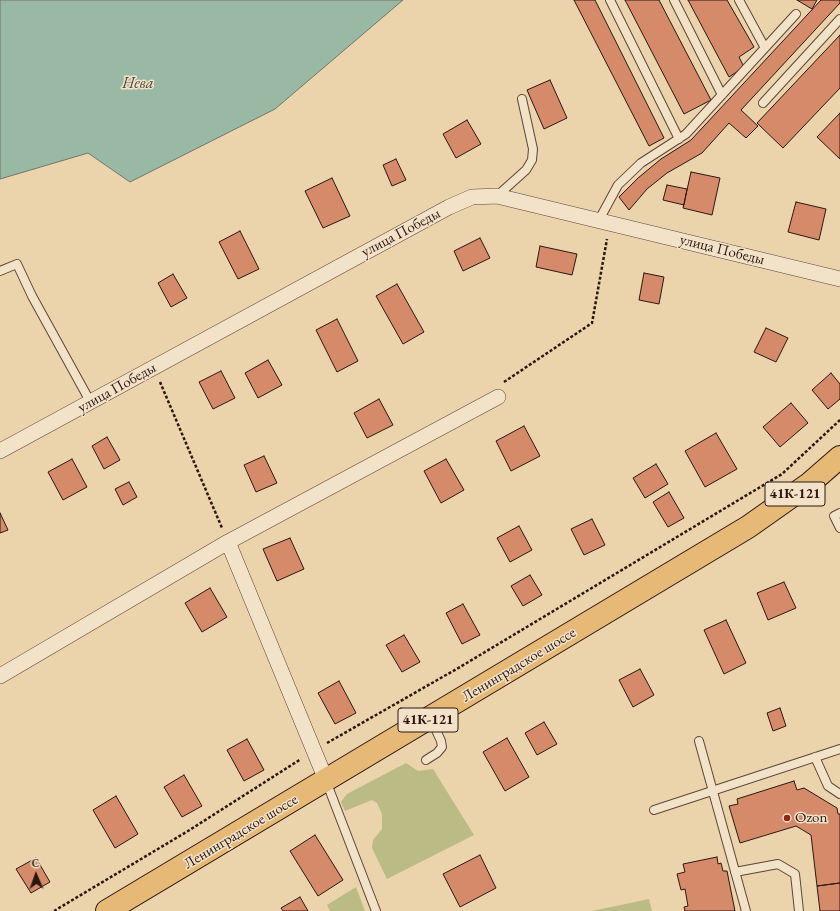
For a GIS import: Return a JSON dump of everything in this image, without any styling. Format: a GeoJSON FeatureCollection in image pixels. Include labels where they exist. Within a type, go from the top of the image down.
{"type":"FeatureCollection","features":[{"type":"Feature","properties":{"kind":"main road","name":"Ленинградское шоссе"},"geometry":{"type":"LineString","coordinates":[[107,911],[748,527],[809,484],[840,458]]}},
{"type":"Feature","properties":{"kind":"street","name":"улица Победы"},"geometry":{"type":"LineString","coordinates":[[0,451],[91,403],[153,367],[449,207],[472,197],[497,196],[840,279]]}},
{"type":"Feature","properties":{"kind":"street"},"geometry":{"type":"LineString","coordinates":[[0,676],[228,542],[498,397]]}},
{"type":"Feature","properties":{"kind":"street"},"geometry":{"type":"LineString","coordinates":[[228,542],[326,780]]}},
{"type":"Feature","properties":{"kind":"lane"},"geometry":{"type":"LineString","coordinates":[[610,0],[679,138]]}},
{"type":"Feature","properties":{"kind":"lane"},"geometry":{"type":"LineString","coordinates":[[674,0],[722,95]]}},
{"type":"Feature","properties":{"kind":"lane"},"geometry":{"type":"LineString","coordinates":[[739,0],[765,48]]}},
{"type":"Feature","properties":{"kind":"lane"},"geometry":{"type":"LineString","coordinates":[[605,222],[618,185],[641,163],[686,134],[796,14]]}},
{"type":"Feature","properties":{"kind":"lane"},"geometry":{"type":"LineString","coordinates":[[763,103],[840,19]]}},
{"type":"Feature","properties":{"kind":"lane"},"geometry":{"type":"LineString","coordinates":[[497,196],[526,170],[532,160],[533,149],[522,99]]}},
{"type":"Feature","properties":{"kind":"lane"},"geometry":{"type":"LineString","coordinates":[[0,271],[17,264],[32,296],[91,403]]}},
{"type":"Feature","properties":{"kind":"lane"},"geometry":{"type":"LineString","coordinates":[[840,513],[834,516],[840,528]]}},
{"type":"Feature","properties":{"kind":"lane"},"geometry":{"type":"LineString","coordinates":[[426,760],[437,753],[442,747],[442,741],[430,718]]}},
{"type":"Feature","properties":{"kind":"lane"},"geometry":{"type":"LineString","coordinates":[[699,741],[746,911]]}},
{"type":"Feature","properties":{"kind":"lane"},"geometry":{"type":"LineString","coordinates":[[654,810],[840,749]]}},
{"type":"Feature","properties":{"kind":"lane"},"geometry":{"type":"LineString","coordinates":[[815,757],[828,786],[840,794]]}},
{"type":"Feature","properties":{"kind":"lane"},"geometry":{"type":"LineString","coordinates":[[326,780],[376,911]]}},
{"type":"Feature","properties":{"kind":"lane"},"geometry":{"type":"LineString","coordinates":[[735,872],[778,864],[794,874],[799,911]]}},
{"type":"Feature","properties":{"kind":"path"},"geometry":{"type":"LineString","coordinates":[[498,397],[503,383],[592,323],[605,222]]}},
{"type":"Feature","properties":{"kind":"path"},"geometry":{"type":"LineString","coordinates":[[153,367],[228,542]]}},
{"type":"Feature","properties":{"kind":"path"},"geometry":{"type":"LineString","coordinates":[[54,911],[188,831],[314,752],[467,663],[782,474],[840,420]]}},
{"type":"Feature","properties":{"kind":"green space"},"geometry":{"type":"Polygon","coordinates":[[[406,763],[418,771],[433,769],[474,835],[387,879],[372,848],[373,840],[382,829],[382,814],[377,803],[372,800],[345,811],[341,802],[347,794],[406,763]]]}},
{"type":"Feature","properties":{"kind":"green space"},"geometry":{"type":"Polygon","coordinates":[[[356,887],[365,911],[330,911],[327,905],[356,887]]]}},
{"type":"Feature","properties":{"kind":"green space"},"geometry":{"type":"Polygon","coordinates":[[[649,899],[652,911],[592,911],[649,899]]]}},
{"type":"Feature","properties":{"kind":"water","name":"Нева"},"geometry":{"type":"Polygon","coordinates":[[[0,0],[403,0],[275,109],[130,182],[88,153],[0,179],[0,0]]]}},
{"type":"Feature","properties":{"kind":"building"},"geometry":{"type":"Polygon","coordinates":[[[574,0],[595,0],[664,138],[649,146],[574,0]]]}},
{"type":"Feature","properties":{"kind":"building"},"geometry":{"type":"Polygon","coordinates":[[[625,0],[659,0],[711,100],[684,114],[625,0]]]}},
{"type":"Feature","properties":{"kind":"building"},"geometry":{"type":"Polygon","coordinates":[[[688,0],[727,0],[754,47],[739,57],[744,67],[729,77],[688,0]]]}},
{"type":"Feature","properties":{"kind":"building"},"geometry":{"type":"Polygon","coordinates":[[[797,0],[817,0],[812,9],[797,0]]]}},
{"type":"Feature","properties":{"kind":"building"},"geometry":{"type":"Polygon","coordinates":[[[821,0],[840,0],[840,3],[741,110],[758,126],[746,138],[729,123],[702,153],[667,173],[647,189],[629,210],[619,197],[638,178],[661,159],[691,140],[821,0]]]}},
{"type":"Feature","properties":{"kind":"building"},"geometry":{"type":"Polygon","coordinates":[[[840,35],[840,88],[783,148],[757,123],[840,35]]]}},
{"type":"Feature","properties":{"kind":"building"},"geometry":{"type":"Polygon","coordinates":[[[550,80],[567,118],[544,129],[527,90],[550,80]]]}},
{"type":"Feature","properties":{"kind":"building"},"geometry":{"type":"Polygon","coordinates":[[[840,113],[840,159],[817,137],[840,113]]]}},
{"type":"Feature","properties":{"kind":"building"},"geometry":{"type":"Polygon","coordinates":[[[467,120],[481,144],[456,158],[443,134],[467,120]]]}},
{"type":"Feature","properties":{"kind":"building"},"geometry":{"type":"Polygon","coordinates":[[[396,159],[406,180],[392,186],[383,165],[396,159]]]}},
{"type":"Feature","properties":{"kind":"building"},"geometry":{"type":"Polygon","coordinates":[[[691,172],[720,178],[712,215],[683,208],[691,172]]]}},
{"type":"Feature","properties":{"kind":"building"},"geometry":{"type":"Polygon","coordinates":[[[332,178],[350,216],[323,228],[305,191],[332,178]]]}},
{"type":"Feature","properties":{"kind":"building"},"geometry":{"type":"Polygon","coordinates":[[[667,185],[687,189],[684,205],[663,200],[667,185]]]}},
{"type":"Feature","properties":{"kind":"building"},"geometry":{"type":"Polygon","coordinates":[[[796,202],[826,209],[819,240],[788,232],[796,202]]]}},
{"type":"Feature","properties":{"kind":"building"},"geometry":{"type":"Polygon","coordinates":[[[240,231],[259,269],[238,279],[219,242],[240,231]]]}},
{"type":"Feature","properties":{"kind":"building"},"geometry":{"type":"Polygon","coordinates":[[[480,238],[490,258],[463,271],[454,251],[480,238]]]}},
{"type":"Feature","properties":{"kind":"building"},"geometry":{"type":"Polygon","coordinates":[[[540,246],[577,254],[572,275],[536,267],[540,246]]]}},
{"type":"Feature","properties":{"kind":"building"},"geometry":{"type":"Polygon","coordinates":[[[644,273],[664,277],[659,304],[639,300],[644,273]]]}},
{"type":"Feature","properties":{"kind":"building"},"geometry":{"type":"Polygon","coordinates":[[[173,274],[187,298],[171,307],[158,283],[173,274]]]}},
{"type":"Feature","properties":{"kind":"building"},"geometry":{"type":"Polygon","coordinates":[[[397,284],[424,332],[403,344],[376,296],[397,284]]]}},
{"type":"Feature","properties":{"kind":"building"},"geometry":{"type":"Polygon","coordinates":[[[337,319],[358,361],[337,372],[316,330],[337,319]]]}},
{"type":"Feature","properties":{"kind":"building"},"geometry":{"type":"Polygon","coordinates":[[[766,328],[788,338],[776,362],[754,352],[766,328]]]}},
{"type":"Feature","properties":{"kind":"building"},"geometry":{"type":"Polygon","coordinates":[[[268,360],[282,385],[258,398],[245,373],[268,360]]]}},
{"type":"Feature","properties":{"kind":"building"},"geometry":{"type":"Polygon","coordinates":[[[221,371],[235,398],[213,409],[199,382],[221,371]]]}},
{"type":"Feature","properties":{"kind":"building"},"geometry":{"type":"Polygon","coordinates":[[[831,373],[840,384],[840,399],[828,409],[812,390],[831,373]]]}},
{"type":"Feature","properties":{"kind":"building"},"geometry":{"type":"Polygon","coordinates":[[[379,399],[393,425],[367,438],[354,413],[379,399]]]}},
{"type":"Feature","properties":{"kind":"building"},"geometry":{"type":"Polygon","coordinates":[[[791,403],[808,423],[780,447],[763,427],[791,403]]]}},
{"type":"Feature","properties":{"kind":"building"},"geometry":{"type":"Polygon","coordinates":[[[524,426],[540,456],[511,471],[496,441],[524,426]]]}},
{"type":"Feature","properties":{"kind":"building"},"geometry":{"type":"Polygon","coordinates":[[[716,433],[737,469],[705,487],[685,451],[716,433]]]}},
{"type":"Feature","properties":{"kind":"building"},"geometry":{"type":"Polygon","coordinates":[[[107,437],[120,460],[104,469],[92,446],[107,437]]]}},
{"type":"Feature","properties":{"kind":"building"},"geometry":{"type":"Polygon","coordinates":[[[264,456],[277,483],[256,492],[244,465],[264,456]]]}},
{"type":"Feature","properties":{"kind":"building"},"geometry":{"type":"Polygon","coordinates":[[[72,459],[87,487],[63,500],[48,472],[72,459]]]}},
{"type":"Feature","properties":{"kind":"building"},"geometry":{"type":"Polygon","coordinates":[[[446,459],[464,490],[441,503],[424,471],[446,459]]]}},
{"type":"Feature","properties":{"kind":"building"},"geometry":{"type":"Polygon","coordinates":[[[656,464],[668,484],[645,498],[633,478],[656,464]]]}},
{"type":"Feature","properties":{"kind":"building"},"geometry":{"type":"Polygon","coordinates":[[[129,482],[137,497],[123,505],[115,489],[129,482]]]}},
{"type":"Feature","properties":{"kind":"building"},"geometry":{"type":"Polygon","coordinates":[[[669,492],[684,518],[668,527],[653,502],[669,492]]]}},
{"type":"Feature","properties":{"kind":"building"},"geometry":{"type":"Polygon","coordinates":[[[0,513],[8,530],[0,533],[0,513]]]}},
{"type":"Feature","properties":{"kind":"building"},"geometry":{"type":"Polygon","coordinates":[[[592,519],[605,545],[584,555],[571,529],[592,519]]]}},
{"type":"Feature","properties":{"kind":"building"},"geometry":{"type":"Polygon","coordinates":[[[519,526],[532,550],[510,562],[497,538],[519,526]]]}},
{"type":"Feature","properties":{"kind":"building"},"geometry":{"type":"Polygon","coordinates":[[[290,538],[304,569],[277,581],[263,549],[290,538]]]}},
{"type":"Feature","properties":{"kind":"building"},"geometry":{"type":"Polygon","coordinates":[[[530,575],[542,595],[523,606],[511,586],[530,575]]]}},
{"type":"Feature","properties":{"kind":"building"},"geometry":{"type":"Polygon","coordinates":[[[784,582],[796,608],[768,620],[757,593],[784,582]]]}},
{"type":"Feature","properties":{"kind":"building"},"geometry":{"type":"Polygon","coordinates":[[[210,588],[227,617],[202,632],[185,603],[210,588]]]}},
{"type":"Feature","properties":{"kind":"building"},"geometry":{"type":"Polygon","coordinates":[[[463,604],[480,635],[462,644],[446,613],[463,604]]]}},
{"type":"Feature","properties":{"kind":"building"},"geometry":{"type":"Polygon","coordinates":[[[726,620],[746,663],[724,674],[704,630],[726,620]]]}},
{"type":"Feature","properties":{"kind":"building"},"geometry":{"type":"Polygon","coordinates":[[[404,635],[420,662],[402,672],[386,645],[404,635]]]}},
{"type":"Feature","properties":{"kind":"building"},"geometry":{"type":"Polygon","coordinates":[[[640,669],[654,695],[633,707],[619,680],[640,669]]]}},
{"type":"Feature","properties":{"kind":"building"},"geometry":{"type":"Polygon","coordinates":[[[339,681],[356,713],[335,724],[318,693],[339,681]]]}},
{"type":"Feature","properties":{"kind":"building"},"geometry":{"type":"Polygon","coordinates":[[[780,708],[786,726],[773,731],[767,713],[780,708]]]}},
{"type":"Feature","properties":{"kind":"building"},"geometry":{"type":"Polygon","coordinates":[[[544,722],[557,744],[537,755],[525,733],[544,722]]]}},
{"type":"Feature","properties":{"kind":"building"},"geometry":{"type":"Polygon","coordinates":[[[507,738],[529,777],[505,791],[483,752],[507,738]]]}},
{"type":"Feature","properties":{"kind":"building"},"geometry":{"type":"Polygon","coordinates":[[[247,739],[264,770],[244,781],[227,750],[247,739]]]}},
{"type":"Feature","properties":{"kind":"building"},"geometry":{"type":"Polygon","coordinates":[[[184,775],[202,806],[182,817],[164,787],[184,775]]]}},
{"type":"Feature","properties":{"kind":"building"},"geometry":{"type":"Polygon","coordinates":[[[794,781],[797,790],[804,788],[837,808],[838,814],[840,814],[840,883],[817,886],[811,835],[796,826],[740,843],[729,806],[738,804],[737,799],[794,781]]]}},
{"type":"Feature","properties":{"kind":"building"},"geometry":{"type":"Polygon","coordinates":[[[116,796],[138,834],[115,848],[93,810],[116,796]]]}},
{"type":"Feature","properties":{"kind":"building"},"geometry":{"type":"Polygon","coordinates":[[[315,835],[343,880],[318,896],[290,851],[315,835]]]}},
{"type":"Feature","properties":{"kind":"building"},"geometry":{"type":"Polygon","coordinates":[[[480,855],[496,888],[460,907],[443,874],[480,855]]]}},
{"type":"Feature","properties":{"kind":"building"},"geometry":{"type":"Polygon","coordinates":[[[717,857],[718,864],[721,863],[723,871],[727,871],[735,911],[685,911],[684,907],[688,906],[685,889],[681,890],[677,874],[685,872],[683,864],[717,857]]]}},
{"type":"Feature","properties":{"kind":"building"},"geometry":{"type":"Polygon","coordinates":[[[36,858],[50,882],[31,893],[16,869],[36,858]]]}},
{"type":"Feature","properties":{"kind":"building"},"geometry":{"type":"Polygon","coordinates":[[[840,883],[840,911],[820,911],[817,886],[840,883]]]}},
{"type":"Feature","properties":{"kind":"building"},"geometry":{"type":"Polygon","coordinates":[[[300,897],[308,911],[283,911],[281,908],[300,897]]]}},
{"type":"Feature","properties":{"kind":"place","name":"Ozon"},"geometry":{"type":"Point","coordinates":[787,818]}}]}
